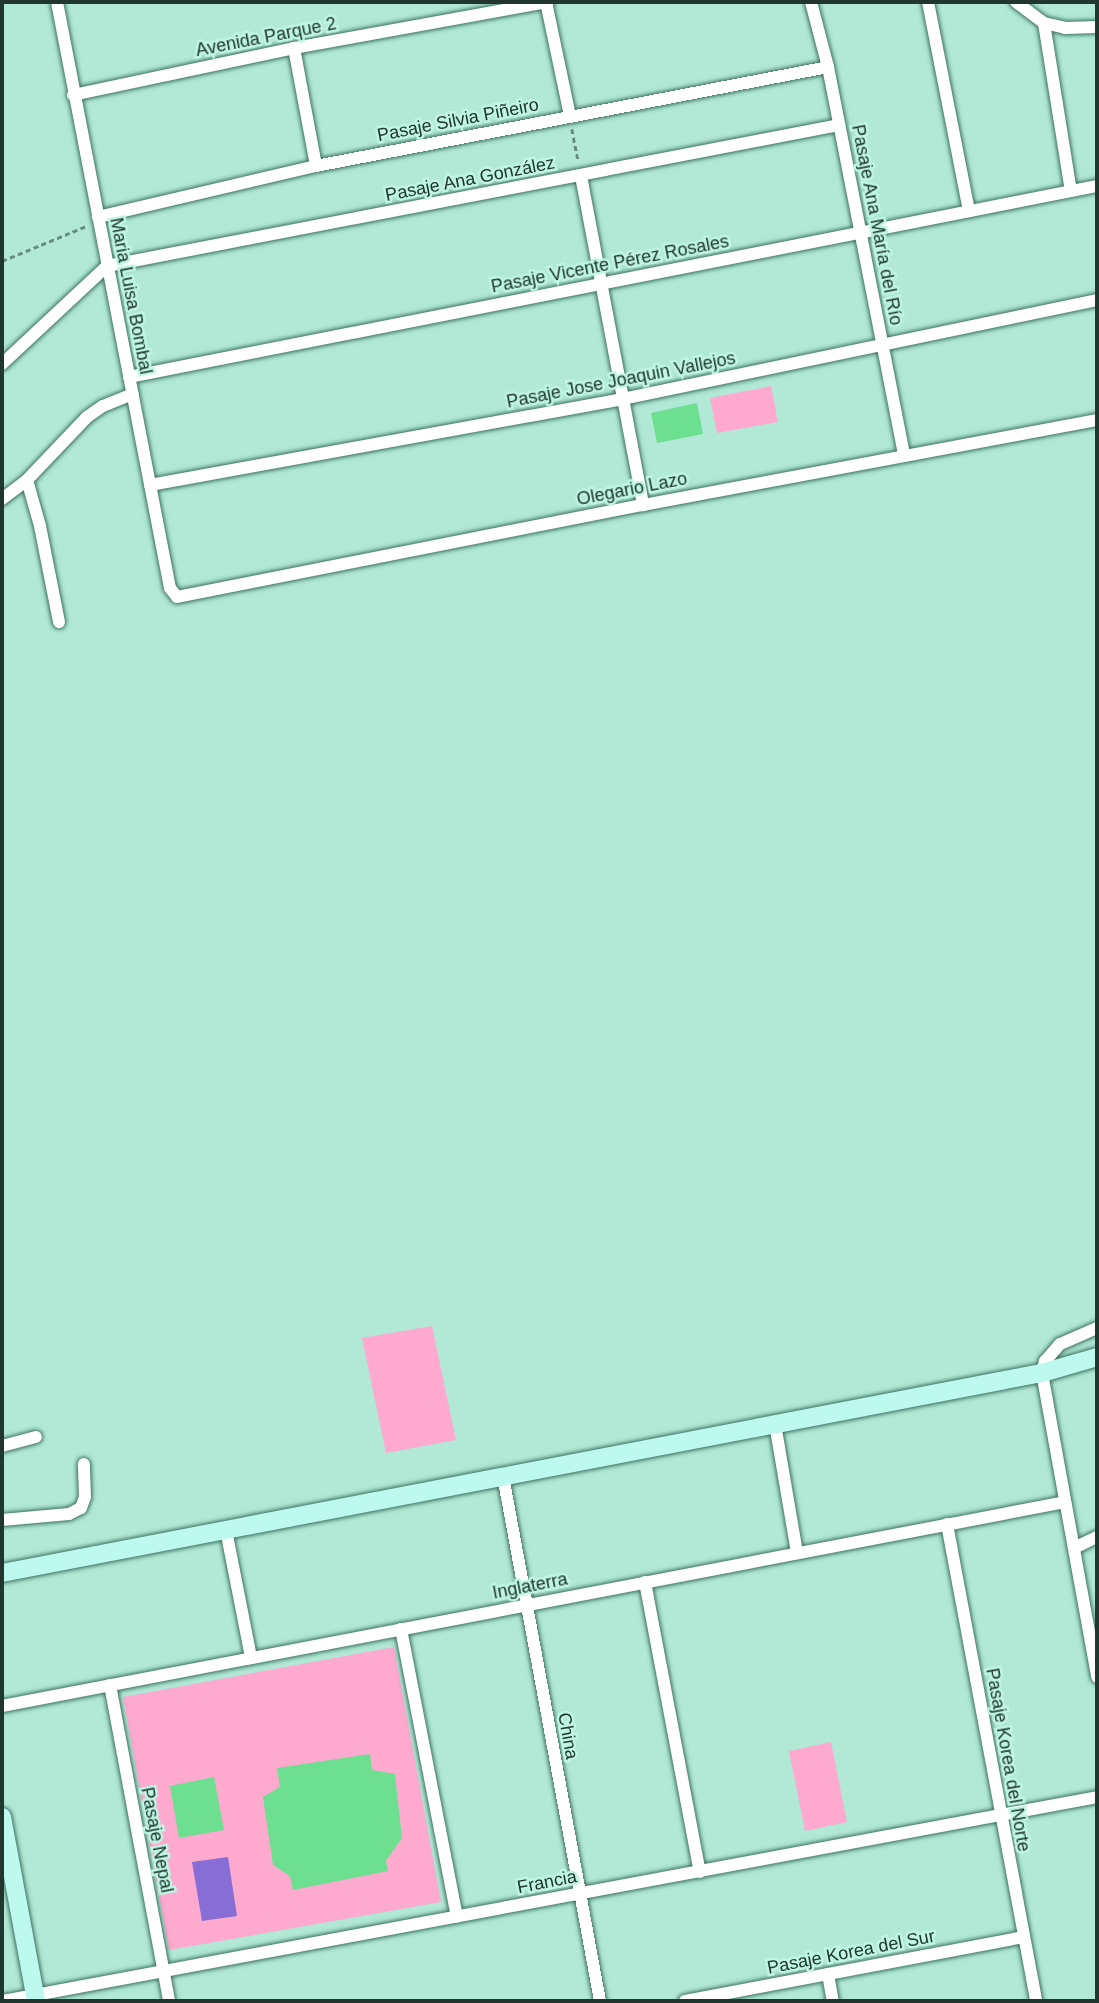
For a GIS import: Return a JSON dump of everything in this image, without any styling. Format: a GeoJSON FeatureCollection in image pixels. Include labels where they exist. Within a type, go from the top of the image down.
{"type":"FeatureCollection","features":[{"type":"Feature","properties":{"kind":"street","name":"Maria Luisa Bombal"},"geometry":{"type":"LineString","coordinates":[[57,2],[170,588],[175,596]]}},
{"type":"Feature","properties":{"kind":"street","name":"Avenida Parque 2"},"geometry":{"type":"LineString","coordinates":[[73,95],[294,48],[547,2]]}},
{"type":"Feature","properties":{"kind":"street"},"geometry":{"type":"LineString","coordinates":[[547,2],[570,116]]}},
{"type":"Feature","properties":{"kind":"street","name":"Pasaje Ana María del Río"},"geometry":{"type":"LineString","coordinates":[[811,2],[828,67],[904,456]]}},
{"type":"Feature","properties":{"kind":"street"},"geometry":{"type":"LineString","coordinates":[[928,2],[969,211]]}},
{"type":"Feature","properties":{"kind":"street"},"geometry":{"type":"LineString","coordinates":[[1016,2],[1044,23],[1065,28],[1097,27]]}},
{"type":"Feature","properties":{"kind":"street"},"geometry":{"type":"LineString","coordinates":[[1044,23],[1071,191]]}},
{"type":"Feature","properties":{"kind":"street"},"geometry":{"type":"LineString","coordinates":[[294,48],[316,166]]}},
{"type":"Feature","properties":{"kind":"street","name":"Pasaje Silvia Piñeiro"},"geometry":{"type":"LineString","coordinates":[[98,217],[316,166],[828,67]]}},
{"type":"Feature","properties":{"kind":"street","name":"Pasaje Ana González"},"geometry":{"type":"LineString","coordinates":[[107,267],[839,125]]}},
{"type":"Feature","properties":{"kind":"street"},"geometry":{"type":"LineString","coordinates":[[581,176],[643,505]]}},
{"type":"Feature","properties":{"kind":"street","name":"Pasaje Vicente Pérez Rosales"},"geometry":{"type":"LineString","coordinates":[[129,377],[1097,186]]}},
{"type":"Feature","properties":{"kind":"street"},"geometry":{"type":"LineString","coordinates":[[2,363],[107,267]]}},
{"type":"Feature","properties":{"kind":"street","name":"Pasaje Jose Joaquin Vallejos"},"geometry":{"type":"LineString","coordinates":[[150,485],[623,399],[1097,300]]}},
{"type":"Feature","properties":{"kind":"street"},"geometry":{"type":"LineString","coordinates":[[2,499],[27,480],[87,417],[103,406],[133,394]]}},
{"type":"Feature","properties":{"kind":"street","name":"Olegario Lazo"},"geometry":{"type":"LineString","coordinates":[[175,596],[181,598],[643,505],[1097,420]]}},
{"type":"Feature","properties":{"kind":"street"},"geometry":{"type":"LineString","coordinates":[[27,480],[59,622]]}},
{"type":"Feature","properties":{"kind":"street"},"geometry":{"type":"LineString","coordinates":[[1097,1328],[1060,1344],[1045,1361],[1042,1373],[1097,1676]]}},
{"type":"Feature","properties":{"kind":"street"},"geometry":{"type":"LineString","coordinates":[[2,1573],[1042,1373],[1097,1357]]}},
{"type":"Feature","properties":{"kind":"street"},"geometry":{"type":"LineString","coordinates":[[775,1424],[797,1553]]}},
{"type":"Feature","properties":{"kind":"street"},"geometry":{"type":"LineString","coordinates":[[2,1446],[36,1437]]}},
{"type":"Feature","properties":{"kind":"street"},"geometry":{"type":"LineString","coordinates":[[2,1520],[69,1514],[81,1508],[85,1497],[84,1464]]}},
{"type":"Feature","properties":{"kind":"street","name":"China"},"geometry":{"type":"LineString","coordinates":[[503,1476],[600,2001]]}},
{"type":"Feature","properties":{"kind":"street","name":"Inglaterra"},"geometry":{"type":"LineString","coordinates":[[2,1706],[1065,1502]]}},
{"type":"Feature","properties":{"kind":"street","name":"Pasaje Korea del Norte"},"geometry":{"type":"LineString","coordinates":[[947,1524],[1036,2001]]}},
{"type":"Feature","properties":{"kind":"street"},"geometry":{"type":"LineString","coordinates":[[226,1530],[251,1658]]}},
{"type":"Feature","properties":{"kind":"street"},"geometry":{"type":"LineString","coordinates":[[1074,1548],[1097,1537]]}},
{"type":"Feature","properties":{"kind":"street"},"geometry":{"type":"LineString","coordinates":[[645,1582],[700,1872]]}},
{"type":"Feature","properties":{"kind":"street"},"geometry":{"type":"LineString","coordinates":[[401,1629],[457,1917]]}},
{"type":"Feature","properties":{"kind":"street","name":"Pasaje Nepal"},"geometry":{"type":"LineString","coordinates":[[110,1685],[169,2001]]}},
{"type":"Feature","properties":{"kind":"street","name":"Francia"},"geometry":{"type":"LineString","coordinates":[[3,2001],[35,1998],[163,1971],[1097,1797]]}},
{"type":"Feature","properties":{"kind":"street"},"geometry":{"type":"LineString","coordinates":[[2,1817],[35,1998]]}},
{"type":"Feature","properties":{"kind":"street","name":"Pasaje Korea del Sur"},"geometry":{"type":"LineString","coordinates":[[685,2001],[726,1998],[828,1974],[1024,1937]]}},
{"type":"Feature","properties":{"kind":"street"},"geometry":{"type":"LineString","coordinates":[[828,1974],[833,2001]]}},
{"type":"Feature","properties":{"kind":"path"},"geometry":{"type":"LineString","coordinates":[[570,116],[581,176]]}},
{"type":"Feature","properties":{"kind":"path"},"geometry":{"type":"LineString","coordinates":[[2,261],[82,228],[98,217]]}},
{"type":"Feature","properties":{"kind":"shaded area"},"geometry":{"type":"Polygon","coordinates":[[[771,386],[778,422],[717,433],[710,398],[771,386]]]}},
{"type":"Feature","properties":{"kind":"shaded area"},"geometry":{"type":"Polygon","coordinates":[[[432,1326],[456,1440],[386,1453],[362,1338],[432,1326]]]}},
{"type":"Feature","properties":{"kind":"shaded area"},"geometry":{"type":"Polygon","coordinates":[[[394,1647],[441,1902],[169,1950],[123,1697],[394,1647]]]}},
{"type":"Feature","properties":{"kind":"shaded area"},"geometry":{"type":"Polygon","coordinates":[[[831,1742],[847,1822],[805,1831],[789,1751],[831,1742]]]}},
{"type":"Feature","properties":{"kind":"shaded area"},"geometry":{"type":"Polygon","coordinates":[[[228,1857],[237,1916],[202,1921],[192,1862],[228,1857]]]}},
{"type":"Feature","properties":{"kind":"building"},"geometry":{"type":"Polygon","coordinates":[[[697,403],[703,434],[657,443],[651,413],[697,403]]]}},
{"type":"Feature","properties":{"kind":"building"},"geometry":{"type":"Polygon","coordinates":[[[370,1754],[372,1770],[395,1774],[402,1838],[386,1861],[388,1871],[293,1890],[290,1876],[273,1865],[263,1797],[280,1787],[277,1768],[370,1754]]]}},
{"type":"Feature","properties":{"kind":"building"},"geometry":{"type":"Polygon","coordinates":[[[214,1777],[224,1830],[179,1838],[170,1786],[214,1777]]]}}]}
